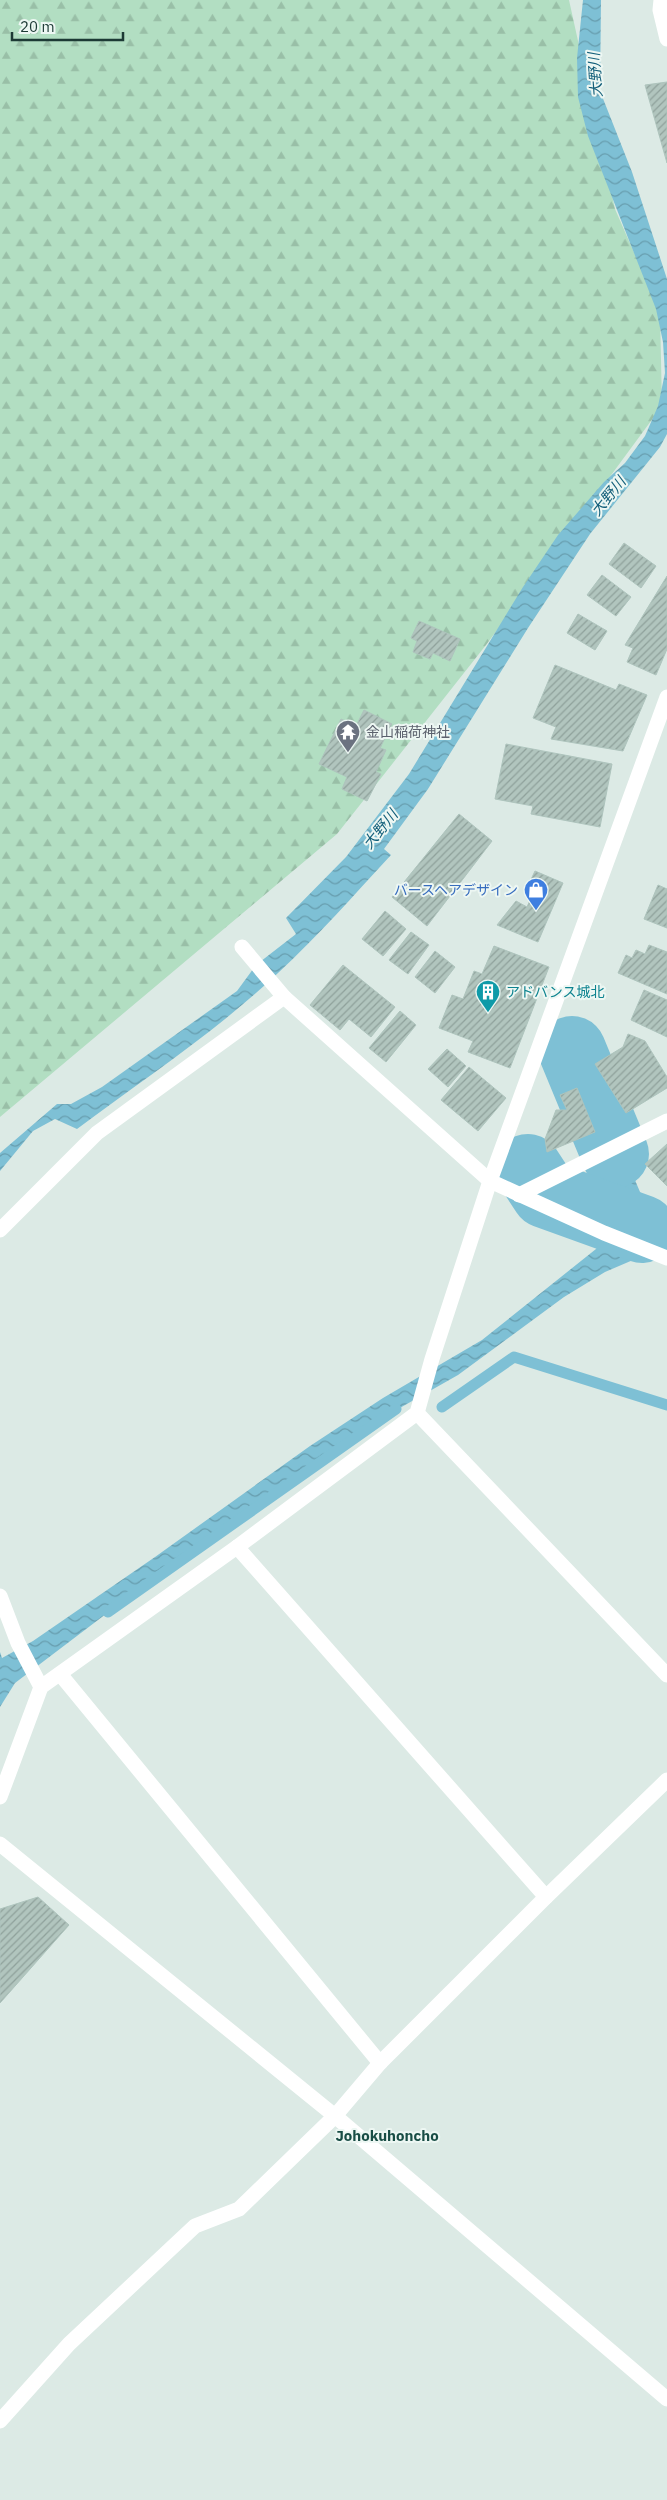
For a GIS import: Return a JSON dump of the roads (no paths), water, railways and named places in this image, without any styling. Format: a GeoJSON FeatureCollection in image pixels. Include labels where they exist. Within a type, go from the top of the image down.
{"type":"FeatureCollection","features":[{"type":"Feature","properties":{"kind":"street"},"geometry":{"type":"LineString","coordinates":[[660,0],[667,39]]}},
{"type":"Feature","properties":{"kind":"street"},"geometry":{"type":"LineString","coordinates":[[38,1681],[60,1674],[237,1547],[417,1413],[432,1358],[490,1181],[667,697]]}},
{"type":"Feature","properties":{"kind":"street"},"geometry":{"type":"LineString","coordinates":[[242,947],[284,997],[490,1181],[604,1233],[667,1258]]}},
{"type":"Feature","properties":{"kind":"street"},"geometry":{"type":"LineString","coordinates":[[0,1230],[97,1133],[284,997]]}},
{"type":"Feature","properties":{"kind":"street"},"geometry":{"type":"LineString","coordinates":[[519,1195],[667,1121]]}},
{"type":"Feature","properties":{"kind":"street"},"geometry":{"type":"LineString","coordinates":[[417,1413],[667,1675]]}},
{"type":"Feature","properties":{"kind":"street"},"geometry":{"type":"LineString","coordinates":[[237,1547],[546,1897]]}},
{"type":"Feature","properties":{"kind":"street"},"geometry":{"type":"LineString","coordinates":[[0,1596],[18,1643],[38,1681],[0,1797]]}},
{"type":"Feature","properties":{"kind":"street"},"geometry":{"type":"LineString","coordinates":[[60,1674],[380,2063]]}},
{"type":"Feature","properties":{"kind":"street"},"geometry":{"type":"LineString","coordinates":[[0,2421],[69,2344],[195,2226],[239,2209],[335,2116],[380,2063],[546,1897],[667,1780]]}},
{"type":"Feature","properties":{"kind":"street"},"geometry":{"type":"LineString","coordinates":[[0,1844],[335,2116],[667,2399]]}},
{"type":"Feature","properties":{"kind":"water","name":"大野川"},"geometry":{"type":"Polygon","coordinates":[[[583,0],[601,0],[600,91],[632,172],[667,279],[667,434],[660,447],[590,534],[528,628],[428,789],[384,849],[391,855],[307,945],[230,1015],[77,1129],[55,1119],[33,1131],[0,1171],[0,1153],[57,1104],[71,1104],[102,1087],[237,991],[256,965],[296,934],[286,918],[346,857],[409,774],[523,587],[558,535],[604,482],[625,463],[645,436],[658,406],[665,373],[663,342],[656,309],[588,136],[578,97],[577,58],[583,0]]]}},
{"type":"Feature","properties":{"kind":"water"},"geometry":{"type":"Polygon","coordinates":[[[584,1060],[643,1199],[636,1220],[655,1227],[633,1260],[605,1272],[564,1297],[458,1375],[361,1430],[152,1579],[15,1683],[0,1707],[0,1652],[2,1658],[33,1641],[155,1557],[310,1446],[383,1398],[482,1340],[596,1249],[621,1217],[627,1197],[613,1157],[575,1071],[584,1060]]]}},
{"type":"Feature","properties":{"kind":"waterway"},"geometry":{"type":"LineString","coordinates":[[572,1050],[615,1154]]}},
{"type":"Feature","properties":{"kind":"waterway"},"geometry":{"type":"LineString","coordinates":[[528,1168],[545,1194],[642,1229]]}},
{"type":"Feature","properties":{"kind":"waterway"},"geometry":{"type":"LineString","coordinates":[[639,1232],[642,1229],[667,1238]]}},
{"type":"Feature","properties":{"kind":"waterway"},"geometry":{"type":"LineString","coordinates":[[442,1407],[514,1357],[667,1405]]}},
{"type":"Feature","properties":{"kind":"waterway"},"geometry":{"type":"LineString","coordinates":[[108,1612],[396,1409]]}},
{"type":"Feature","properties":{"kind":"place","name":"金山稲荷神社"},"geometry":{"type":"Point","coordinates":[348,753]}},
{"type":"Feature","properties":{"kind":"place","name":"バースヘアデザイン"},"geometry":{"type":"Point","coordinates":[536,911]}},
{"type":"Feature","properties":{"kind":"place","name":"アドバンス城北"},"geometry":{"type":"Point","coordinates":[488,1013]}},
{"type":"Feature","properties":{"kind":"district","name":"Johokuhoncho"},"geometry":{"type":"Point","coordinates":[387,2135]}}]}
